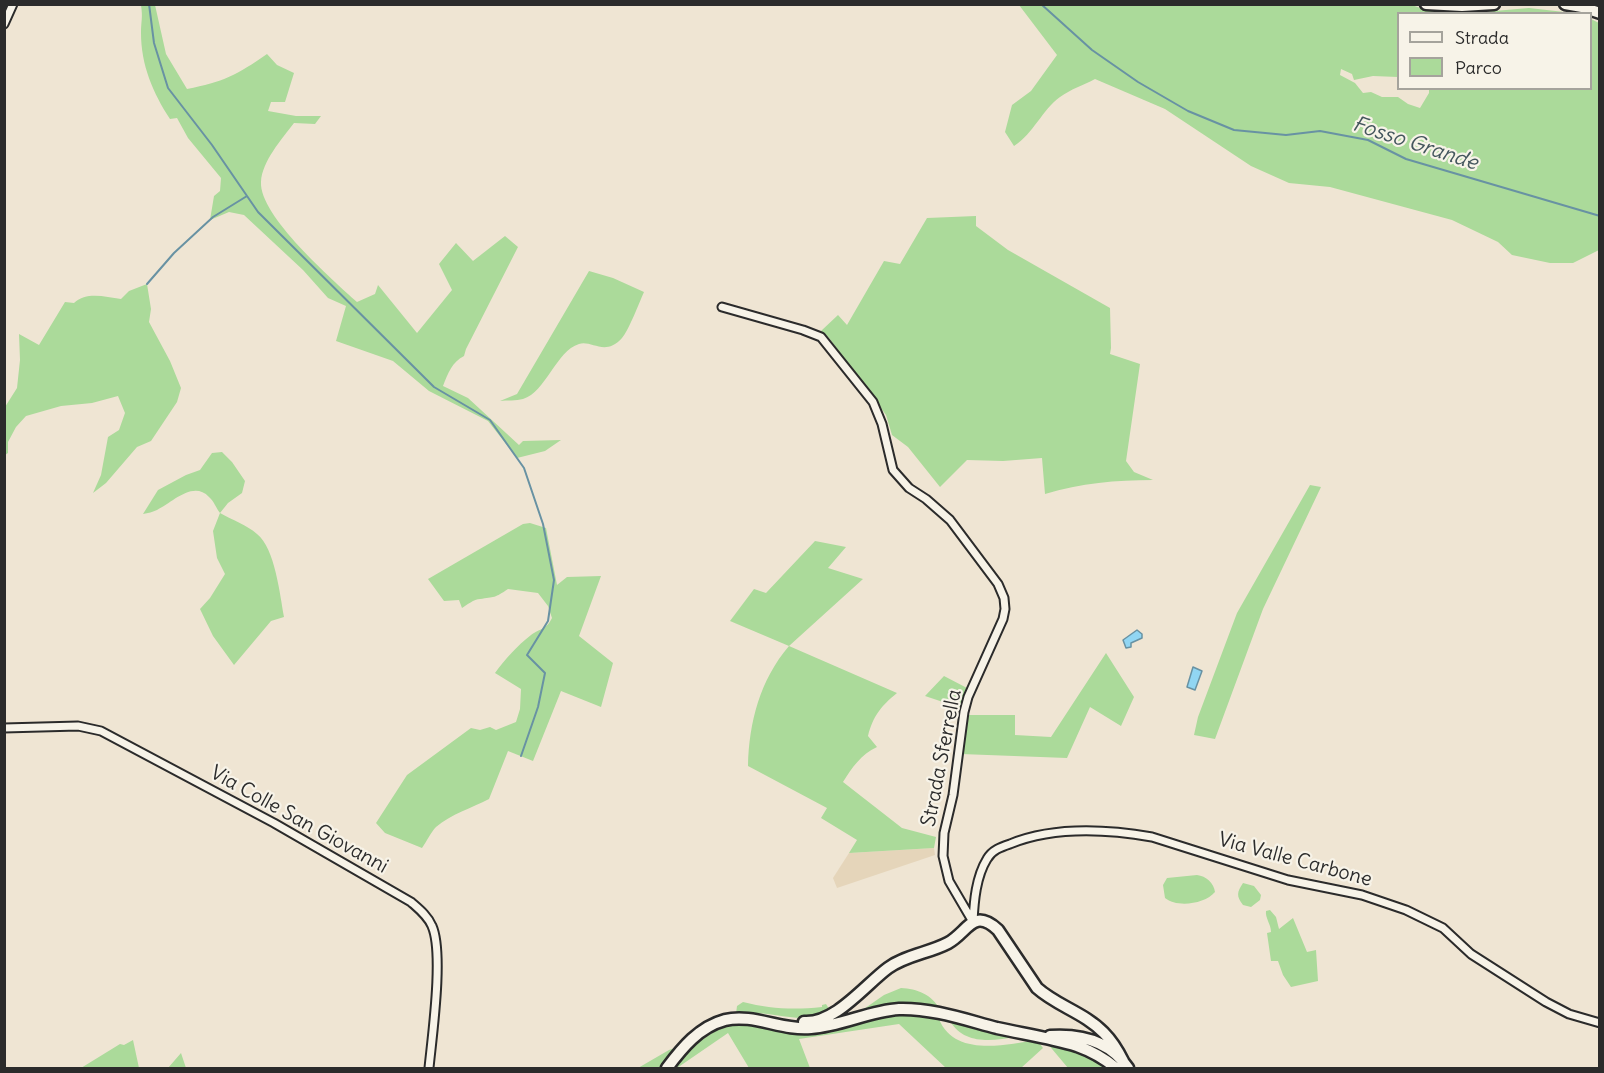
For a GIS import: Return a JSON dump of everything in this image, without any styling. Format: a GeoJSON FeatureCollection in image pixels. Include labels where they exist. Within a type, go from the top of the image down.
{"type":"FeatureCollection","features":[{"type":"Feature","properties":{"kind":"street"},"geometry":{"type":"LineString","coordinates":[[4,24],[13,4]]}},
{"type":"Feature","properties":{"kind":"street"},"geometry":{"type":"LineString","coordinates":[[1426,4],[1462,6],[1494,4]]}},
{"type":"Feature","properties":{"kind":"street"},"geometry":{"type":"LineString","coordinates":[[1565,4],[1599,13]]}},
{"type":"Feature","properties":{"kind":"street","name":"Strada Sferrella"},"geometry":{"type":"LineString","coordinates":[[722,307],[821,337],[873,402],[882,423],[893,470],[909,488],[950,520],[998,584],[1004,598],[1003,619],[973,684],[964,712],[953,795],[944,833],[943,856],[946,873],[973,922]]}},
{"type":"Feature","properties":{"kind":"street","name":"Via Colle San Giovanni"},"geometry":{"type":"LineString","coordinates":[[4,728],[78,726],[101,731],[274,824],[411,902],[426,916],[433,927],[436,942],[429,1068]]}},
{"type":"Feature","properties":{"kind":"street","name":"Via Valle Carbone"},"geometry":{"type":"LineString","coordinates":[[973,922],[979,877],[986,859],[997,849],[1026,837],[1046,833],[1086,831],[1130,833],[1152,837],[1288,880],[1362,895],[1406,910],[1443,928],[1471,954],[1546,1002],[1569,1014],[1599,1023]]}},
{"type":"Feature","properties":{"kind":"street"},"geometry":{"type":"LineString","coordinates":[[667,1068],[686,1044],[708,1028],[723,1021],[755,1015],[808,1022],[830,1016],[889,967],[906,958],[940,947],[951,941],[973,922],[982,920],[998,930],[1037,988],[1102,1031],[1114,1045],[1119,1065]]}},
{"type":"Feature","properties":{"kind":"street"},"geometry":{"type":"LineString","coordinates":[[744,1018],[791,1028],[811,1028],[889,1010],[920,1010],[1076,1046],[1096,1047],[1103,1039],[1102,1031]]}},
{"type":"Feature","properties":{"kind":"street"},"geometry":{"type":"LineString","coordinates":[[1042,1038],[1088,1031],[1089,1022]]}},
{"type":"Feature","properties":{"kind":"street"},"geometry":{"type":"LineString","coordinates":[[1089,1022],[1100,1044]]}},
{"type":"Feature","properties":{"kind":"street"},"geometry":{"type":"LineString","coordinates":[[1065,1035],[1081,1036],[1100,1044],[1113,1052],[1119,1065]]}},
{"type":"Feature","properties":{"kind":"street"},"geometry":{"type":"LineString","coordinates":[[1076,1046],[1119,1065]]}},
{"type":"Feature","properties":{"kind":"shaded area"},"geometry":{"type":"Polygon","coordinates":[[[934,848],[935,855],[837,888],[833,878],[849,853],[934,848]]]}},
{"type":"Feature","properties":{"kind":"green space"},"geometry":{"type":"Polygon","coordinates":[[[1409,4],[1426,10],[1456,12],[1397,12],[1397,77],[1373,76],[1354,80],[1352,74],[1341,69],[1340,75],[1355,83],[1363,93],[1371,92],[1382,97],[1398,97],[1420,108],[1429,90],[1592,90],[1592,20],[1599,23],[1599,250],[1573,263],[1550,263],[1512,255],[1498,242],[1452,220],[1330,187],[1289,183],[1251,166],[1165,109],[1095,79],[1060,97],[1048,108],[1027,135],[1014,146],[1005,132],[1012,105],[1031,91],[1057,55],[1019,5],[1409,4]]]}},
{"type":"Feature","properties":{"kind":"green space"},"geometry":{"type":"Polygon","coordinates":[[[141,5],[155,5],[166,54],[187,89],[229,77],[267,54],[277,65],[294,73],[285,102],[271,102],[268,111],[296,116],[321,116],[315,124],[294,123],[279,143],[262,174],[264,196],[284,229],[357,302],[375,294],[378,285],[417,333],[452,290],[439,264],[456,243],[473,261],[505,236],[518,247],[464,356],[453,365],[443,386],[468,398],[519,445],[523,441],[561,440],[545,451],[517,458],[488,421],[429,391],[393,361],[336,341],[346,306],[328,298],[303,270],[244,215],[229,212],[210,220],[214,196],[220,191],[221,178],[188,138],[177,118],[170,119],[153,89],[143,56],[141,5]]]}},
{"type":"Feature","properties":{"kind":"green space"},"geometry":{"type":"Polygon","coordinates":[[[1529,8],[1564,12],[1483,12],[1529,8]]]}},
{"type":"Feature","properties":{"kind":"green space"},"geometry":{"type":"Polygon","coordinates":[[[976,216],[976,226],[1008,250],[1110,308],[1110,354],[1140,364],[1126,461],[1134,472],[1153,480],[1099,483],[1045,494],[1042,458],[1003,461],[967,460],[940,487],[908,447],[892,435],[886,415],[829,338],[821,331],[838,315],[847,325],[884,261],[900,264],[927,218],[976,216]]]}},
{"type":"Feature","properties":{"kind":"green space"},"geometry":{"type":"Polygon","coordinates":[[[589,271],[613,278],[644,292],[625,334],[616,344],[610,346],[599,347],[584,343],[571,348],[531,395],[520,400],[500,401],[517,394],[589,271]]]}},
{"type":"Feature","properties":{"kind":"green space"},"geometry":{"type":"Polygon","coordinates":[[[147,284],[151,309],[149,322],[170,361],[181,388],[177,402],[151,441],[137,447],[106,483],[93,493],[101,475],[108,437],[119,430],[125,413],[118,396],[92,403],[61,406],[26,416],[16,427],[8,442],[8,453],[5,455],[5,407],[17,388],[20,360],[19,334],[39,345],[65,302],[74,303],[90,296],[121,299],[129,291],[147,284]]]}},
{"type":"Feature","properties":{"kind":"green space"},"geometry":{"type":"Polygon","coordinates":[[[222,452],[245,481],[242,493],[228,503],[220,513],[209,497],[203,492],[196,491],[183,494],[157,510],[143,514],[158,490],[200,470],[212,453],[222,452]]]}},
{"type":"Feature","properties":{"kind":"green space"},"geometry":{"type":"Polygon","coordinates":[[[1310,485],[1321,487],[1263,609],[1215,739],[1194,735],[1198,717],[1237,613],[1310,485]]]}},
{"type":"Feature","properties":{"kind":"green space"},"geometry":{"type":"Polygon","coordinates":[[[220,513],[249,528],[263,541],[276,572],[284,617],[271,621],[234,665],[213,636],[200,609],[225,574],[217,558],[213,531],[220,513]]]}},
{"type":"Feature","properties":{"kind":"green space"},"geometry":{"type":"Polygon","coordinates":[[[530,523],[546,528],[557,585],[567,577],[601,576],[579,636],[613,663],[601,707],[561,691],[533,761],[508,751],[489,799],[442,822],[434,829],[422,848],[385,833],[376,823],[407,775],[471,728],[480,730],[490,727],[496,730],[516,722],[520,709],[521,689],[495,673],[516,648],[545,627],[552,618],[548,606],[538,593],[508,589],[494,597],[475,600],[462,608],[459,600],[444,601],[428,579],[523,524],[530,523]]]}},
{"type":"Feature","properties":{"kind":"green space"},"geometry":{"type":"Polygon","coordinates":[[[815,541],[846,547],[828,568],[863,579],[789,646],[730,621],[754,589],[766,593],[815,541]]]}},
{"type":"Feature","properties":{"kind":"green space"},"geometry":{"type":"Polygon","coordinates":[[[789,646],[897,693],[886,702],[872,723],[868,736],[877,747],[862,757],[843,782],[902,828],[936,837],[934,848],[849,853],[857,840],[821,818],[827,808],[748,766],[751,733],[758,702],[771,673],[789,646]]]}},
{"type":"Feature","properties":{"kind":"green space"},"geometry":{"type":"Polygon","coordinates":[[[1106,653],[1134,697],[1121,726],[1090,707],[1067,758],[961,754],[967,715],[1015,715],[1015,735],[1051,737],[1106,653]]]}},
{"type":"Feature","properties":{"kind":"green space"},"geometry":{"type":"Polygon","coordinates":[[[944,676],[967,688],[961,708],[925,696],[944,676]]]}},
{"type":"Feature","properties":{"kind":"green space"},"geometry":{"type":"Polygon","coordinates":[[[1197,875],[1206,878],[1215,892],[1198,902],[1183,904],[1165,898],[1163,885],[1167,878],[1197,875]]]}},
{"type":"Feature","properties":{"kind":"green space"},"geometry":{"type":"Polygon","coordinates":[[[1243,883],[1254,886],[1261,895],[1260,900],[1251,907],[1243,905],[1238,896],[1243,883]]]}},
{"type":"Feature","properties":{"kind":"green space"},"geometry":{"type":"Polygon","coordinates":[[[1270,910],[1276,917],[1279,929],[1293,918],[1307,952],[1316,950],[1318,981],[1291,987],[1278,961],[1271,961],[1267,933],[1271,932],[1271,929],[1266,914],[1266,911],[1270,910]]]}},
{"type":"Feature","properties":{"kind":"green space"},"geometry":{"type":"Polygon","coordinates":[[[901,988],[924,993],[940,1010],[861,1011],[884,995],[901,988]]]}},
{"type":"Feature","properties":{"kind":"green space"},"geometry":{"type":"Polygon","coordinates":[[[743,1002],[792,1009],[822,1007],[826,1004],[831,1012],[807,1018],[760,1013],[736,1014],[737,1006],[743,1002]]]}},
{"type":"Feature","properties":{"kind":"green space"},"geometry":{"type":"Polygon","coordinates":[[[918,1014],[939,1019],[946,1031],[956,1039],[968,1044],[996,1046],[1037,1040],[1043,1048],[1021,1068],[946,1068],[899,1024],[799,1039],[810,1068],[749,1068],[728,1033],[677,1068],[638,1068],[669,1050],[677,1047],[688,1048],[727,1024],[747,1023],[796,1033],[888,1015],[918,1014]]]}},
{"type":"Feature","properties":{"kind":"green space"},"geometry":{"type":"Polygon","coordinates":[[[950,1021],[1016,1037],[979,1040],[963,1034],[950,1021]]]}},
{"type":"Feature","properties":{"kind":"green space"},"geometry":{"type":"Polygon","coordinates":[[[133,1040],[139,1068],[81,1068],[120,1044],[124,1045],[133,1040]]]}},
{"type":"Feature","properties":{"kind":"green space"},"geometry":{"type":"Polygon","coordinates":[[[1047,1043],[1089,1056],[1108,1068],[1068,1068],[1047,1043]]]}},
{"type":"Feature","properties":{"kind":"green space"},"geometry":{"type":"Polygon","coordinates":[[[181,1053],[186,1068],[168,1068],[181,1053]]]}},
{"type":"Feature","properties":{"kind":"water"},"geometry":{"type":"Polygon","coordinates":[[[1137,630],[1142,634],[1142,638],[1131,643],[1131,647],[1126,648],[1123,640],[1137,630]]]}},
{"type":"Feature","properties":{"kind":"water"},"geometry":{"type":"Polygon","coordinates":[[[1193,667],[1202,671],[1195,690],[1187,687],[1193,667]]]}},
{"type":"Feature","properties":{"kind":"waterway"},"geometry":{"type":"LineString","coordinates":[[149,4],[154,43],[168,88],[212,145],[258,212],[434,387],[490,420],[524,468],[543,524],[554,580],[548,621],[527,655],[545,673],[538,707],[521,756]]}},
{"type":"Feature","properties":{"kind":"waterway","name":"Fosso Grande"},"geometry":{"type":"LineString","coordinates":[[1041,4],[1092,50],[1138,82],[1188,111],[1234,130],[1286,135],[1320,131],[1368,140],[1406,159],[1600,216]]}},
{"type":"Feature","properties":{"kind":"waterway"},"geometry":{"type":"LineString","coordinates":[[147,284],[174,253],[213,217],[247,196]]}}]}
